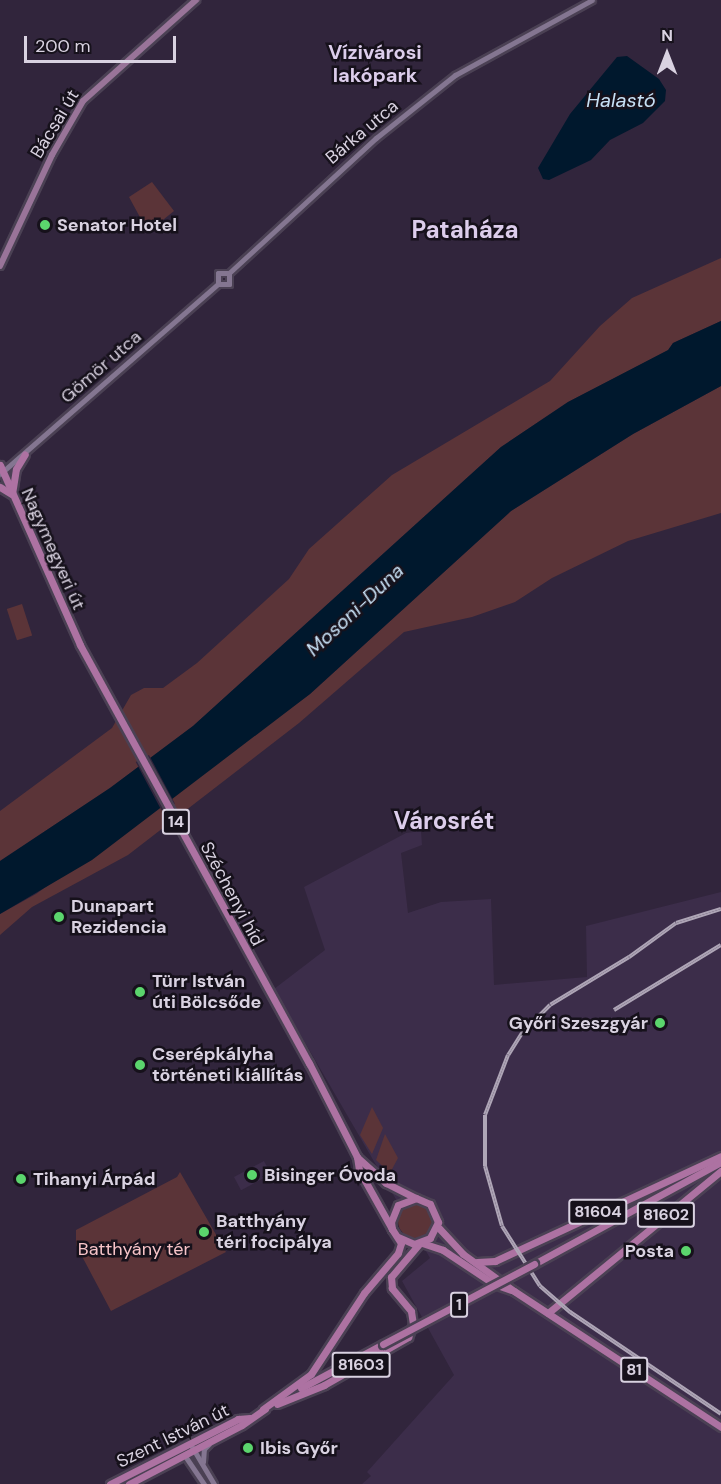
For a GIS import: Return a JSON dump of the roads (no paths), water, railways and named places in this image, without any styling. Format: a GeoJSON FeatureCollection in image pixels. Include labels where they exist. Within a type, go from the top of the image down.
{"type":"FeatureCollection","features":[{"type":"Feature","properties":{"kind":"main road","name":"Bácsai út"},"geometry":{"type":"LineString","coordinates":[[0,266],[61,138],[83,101],[196,0]]}},
{"type":"Feature","properties":{"kind":"main road"},"geometry":{"type":"LineString","coordinates":[[0,487],[13,496],[16,469],[25,454]]}},
{"type":"Feature","properties":{"kind":"main road","name":"Nagymegyeri út"},"geometry":{"type":"LineString","coordinates":[[1,470],[80,645]]}},
{"type":"Feature","properties":{"kind":"main road","name":"Széchenyi híd"},"geometry":{"type":"LineString","coordinates":[[80,645],[357,1157]]}},
{"type":"Feature","properties":{"kind":"main road","name":"81604"},"geometry":{"type":"LineString","coordinates":[[475,1261],[495,1261],[721,1156]]}},
{"type":"Feature","properties":{"kind":"main road","name":"14"},"geometry":{"type":"LineString","coordinates":[[357,1157],[386,1183],[433,1208],[437,1226]]}},
{"type":"Feature","properties":{"kind":"main road","name":"14"},"geometry":{"type":"LineString","coordinates":[[357,1157],[359,1170],[398,1237]]}},
{"type":"Feature","properties":{"kind":"main road","name":"Szent István út"},"geometry":{"type":"LineString","coordinates":[[110,1484],[192,1446],[214,1441],[263,1409],[721,1162]]}},
{"type":"Feature","properties":{"kind":"main road","name":"81602"},"geometry":{"type":"LineString","coordinates":[[548,1313],[721,1171]]}},
{"type":"Feature","properties":{"kind":"main road"},"geometry":{"type":"LineString","coordinates":[[392,1229],[392,1216],[398,1205],[416,1198]]}},
{"type":"Feature","properties":{"kind":"main road"},"geometry":{"type":"LineString","coordinates":[[263,1409],[311,1374],[364,1293],[398,1253],[398,1237],[420,1244],[430,1238],[437,1226]]}},
{"type":"Feature","properties":{"kind":"main road","name":"81"},"geometry":{"type":"LineString","coordinates":[[437,1226],[475,1261],[514,1291],[721,1426]]}},
{"type":"Feature","properties":{"kind":"main road","name":"81"},"geometry":{"type":"LineString","coordinates":[[420,1244],[443,1250],[494,1284],[514,1291]]}},
{"type":"Feature","properties":{"kind":"main road","name":"81603"},"geometry":{"type":"LineString","coordinates":[[263,1409],[324,1385],[408,1337],[413,1324],[411,1311],[392,1288],[391,1277],[420,1244]]}},
{"type":"Feature","properties":{"kind":"main road","name":"Szent István út"},"geometry":{"type":"LineString","coordinates":[[129,1484],[185,1456],[198,1439],[238,1419],[250,1418]]}},
{"type":"Feature","properties":{"kind":"street","name":"Bárka utca"},"geometry":{"type":"LineString","coordinates":[[229,273],[376,138],[455,75],[592,0]]}},
{"type":"Feature","properties":{"kind":"street"},"geometry":{"type":"LineString","coordinates":[[218,273],[229,273],[229,284],[218,285],[218,273]]}},
{"type":"Feature","properties":{"kind":"street","name":"Gömör utca"},"geometry":{"type":"LineString","coordinates":[[1,470],[25,454],[218,285]]}},
{"type":"Feature","properties":{"kind":"street"},"geometry":{"type":"LineString","coordinates":[[203,1462],[204,1449],[214,1441]]}},
{"type":"Feature","properties":{"kind":"street"},"geometry":{"type":"LineString","coordinates":[[192,1446],[214,1484]]}},
{"type":"Feature","properties":{"kind":"street"},"geometry":{"type":"LineString","coordinates":[[185,1456],[204,1484]]}},
{"type":"Feature","properties":{"kind":"water","name":"Halastó"},"geometry":{"type":"Polygon","coordinates":[[[627,56],[659,79],[666,90],[665,101],[643,123],[610,140],[591,160],[549,180],[543,179],[538,168],[570,114],[617,57],[627,56]]]}},
{"type":"Feature","properties":{"kind":"water","name":"Mosoni-Duna"},"geometry":{"type":"Polygon","coordinates":[[[721,321],[721,386],[633,434],[511,511],[310,694],[92,860],[0,914],[0,861],[110,788],[193,726],[501,447],[568,402],[668,350],[673,343],[721,321]]]}},
{"type":"Feature","properties":{"kind":"railway"},"geometry":{"type":"LineString","coordinates":[[721,909],[676,923],[629,957],[550,1005],[522,1033],[508,1055],[485,1115],[485,1166],[502,1226],[540,1286],[570,1312],[721,1414]]}},
{"type":"Feature","properties":{"kind":"railway"},"geometry":{"type":"LineString","coordinates":[[614,1010],[721,945]]}},
{"type":"Feature","properties":{"kind":"place","name":"Senator Hotel"},"geometry":{"type":"Point","coordinates":[45,225]}},
{"type":"Feature","properties":{"kind":"place","name":"Dunapart Rezidencia"},"geometry":{"type":"Point","coordinates":[59,917]}},
{"type":"Feature","properties":{"kind":"place","name":"Türr István úti Bölcsőde"},"geometry":{"type":"Point","coordinates":[140,992]}},
{"type":"Feature","properties":{"kind":"place","name":"Győri Szeszgyár"},"geometry":{"type":"Point","coordinates":[660,1023]}},
{"type":"Feature","properties":{"kind":"place","name":"Cserépkályha történeti kiállítás"},"geometry":{"type":"Point","coordinates":[140,1065]}},
{"type":"Feature","properties":{"kind":"place","name":"Bisinger Óvoda"},"geometry":{"type":"Point","coordinates":[252,1175]}},
{"type":"Feature","properties":{"kind":"place","name":"Tihanyi Árpád"},"geometry":{"type":"Point","coordinates":[21,1179]}},
{"type":"Feature","properties":{"kind":"place","name":"Batthyány téri focipálya"},"geometry":{"type":"Point","coordinates":[204,1232]}},
{"type":"Feature","properties":{"kind":"place","name":"Posta"},"geometry":{"type":"Point","coordinates":[686,1251]}},
{"type":"Feature","properties":{"kind":"place","name":"Ibis Győr"},"geometry":{"type":"Point","coordinates":[248,1448]}},
{"type":"Feature","properties":{"kind":"district","name":"Vízivárosi lakópark"},"geometry":{"type":"Point","coordinates":[375,64]}},
{"type":"Feature","properties":{"kind":"district","name":"Pataháza"},"geometry":{"type":"Point","coordinates":[465,230]}},
{"type":"Feature","properties":{"kind":"district","name":"Városrét"},"geometry":{"type":"Point","coordinates":[444,821]}},
{"type":"Feature","properties":{"kind":"park label","name":"Batthyány tér"},"geometry":{"type":"Point","coordinates":[134,1249]}}]}
